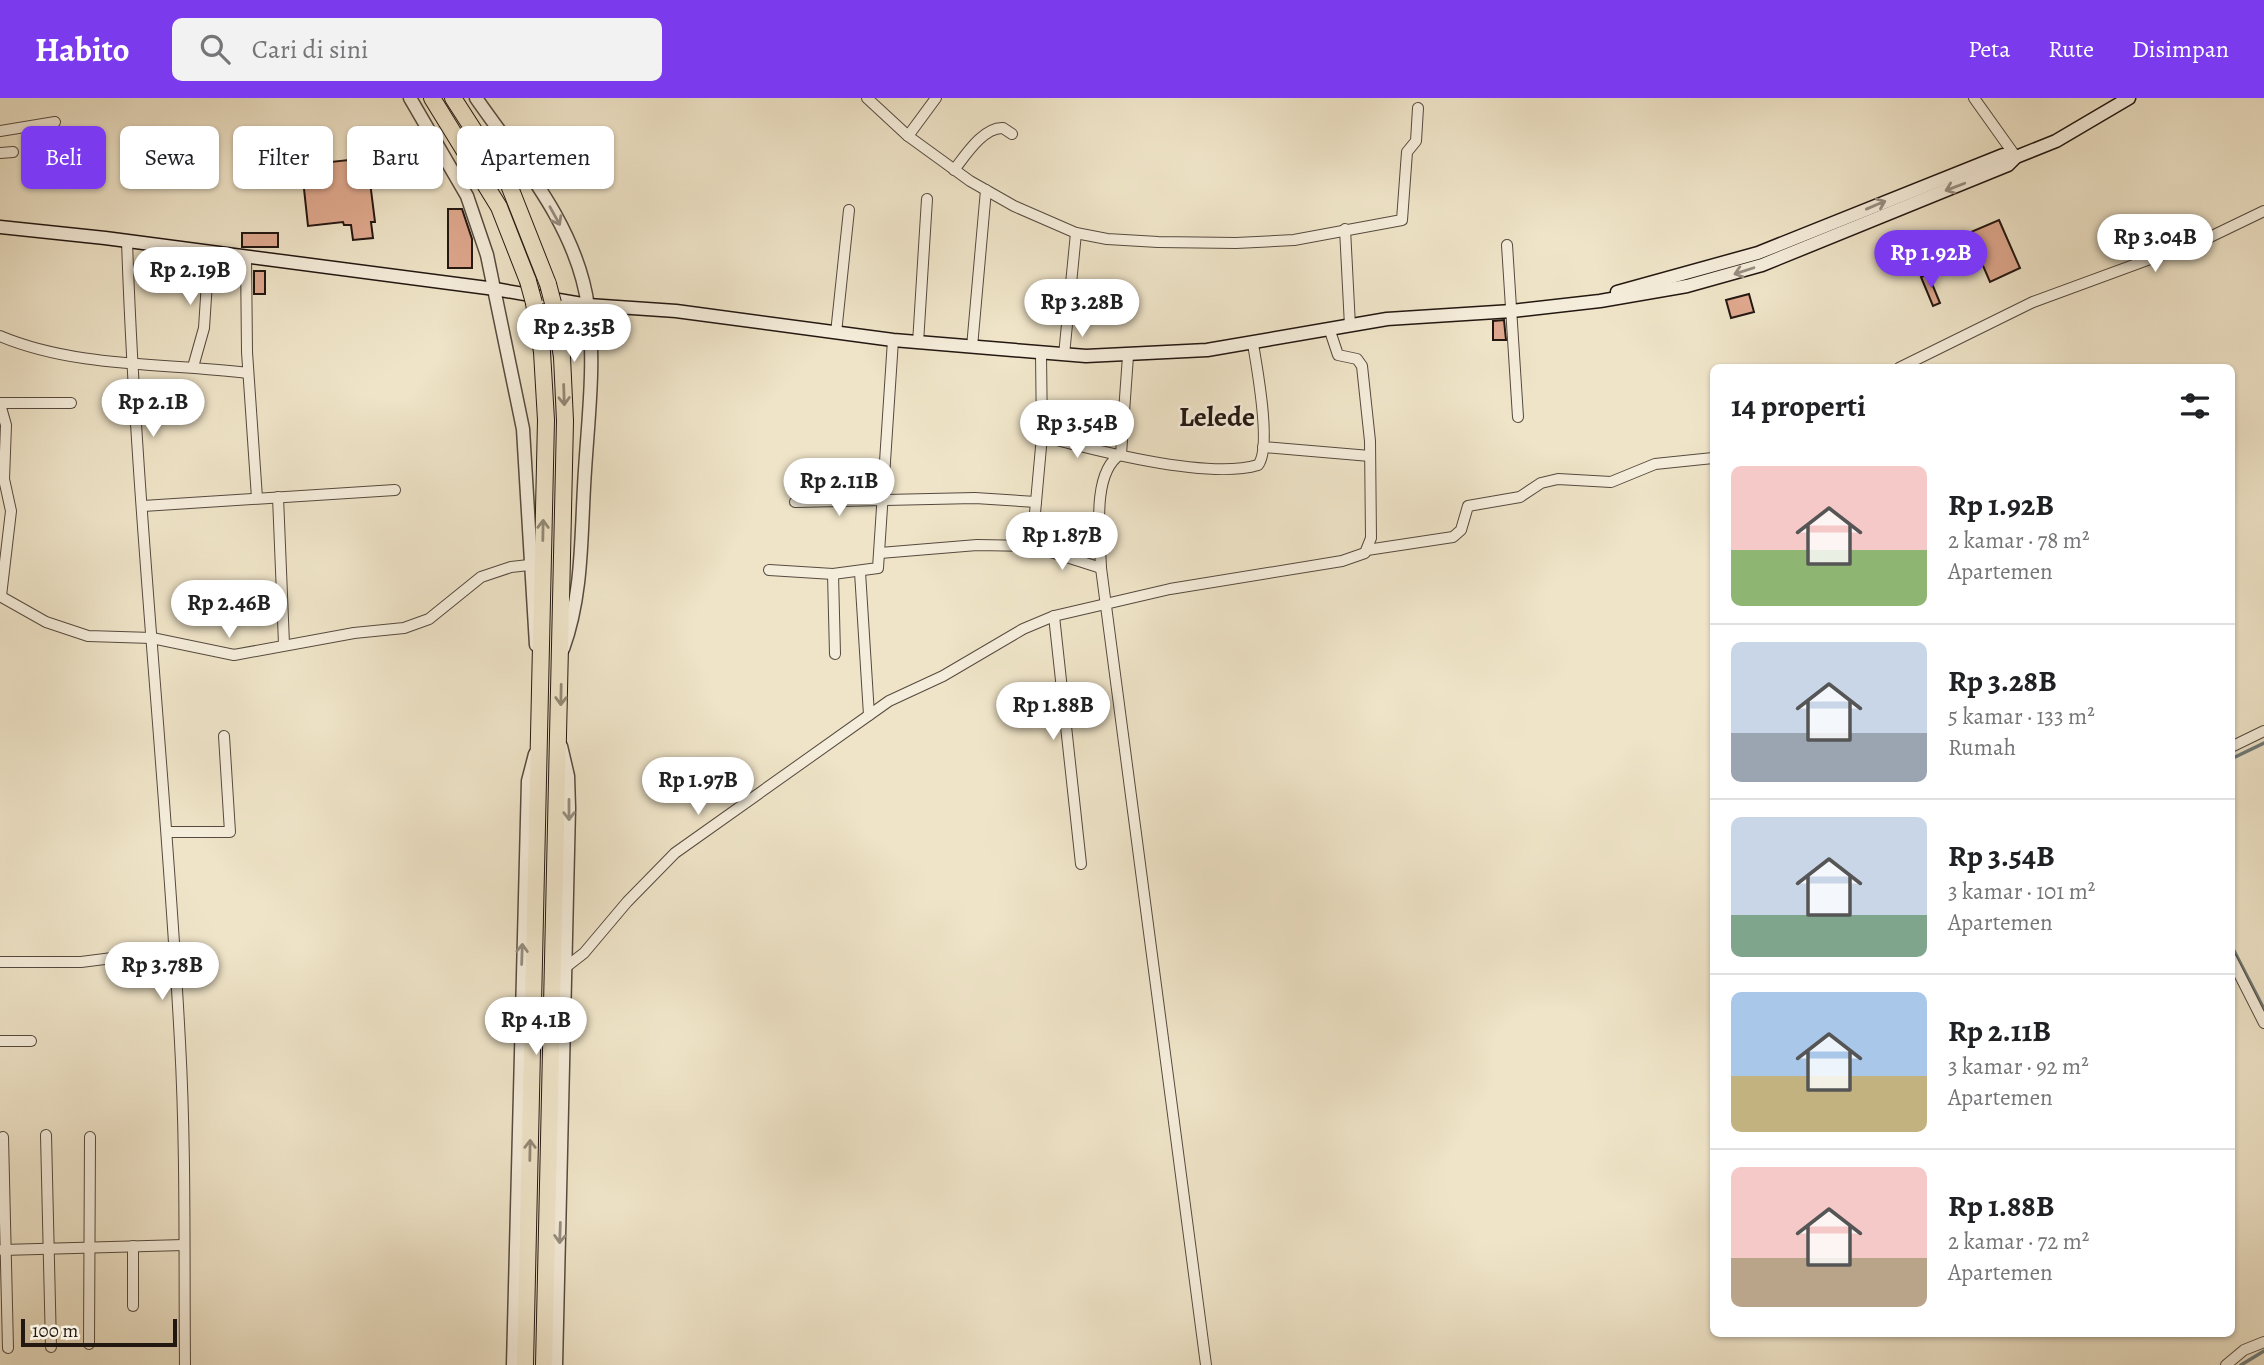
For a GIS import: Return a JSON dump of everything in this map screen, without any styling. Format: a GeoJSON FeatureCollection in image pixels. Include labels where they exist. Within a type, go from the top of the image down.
{"type":"FeatureCollection","features":[{"type":"Feature","properties":{"kind":"highway"},"geometry":{"type":"LineString","coordinates":[[432,98],[499,206],[534,303],[541,336],[546,392],[525,1365]]}},
{"type":"Feature","properties":{"kind":"highway"},"geometry":{"type":"LineString","coordinates":[[453,98],[509,185],[548,284],[553,303],[565,400],[560,742],[544,1365]]}},
{"type":"Feature","properties":{"kind":"street"},"geometry":{"type":"LineString","coordinates":[[410,98],[474,212],[495,289],[523,429],[532,620],[540,660]]}},
{"type":"Feature","properties":{"kind":"street"},"geometry":{"type":"LineString","coordinates":[[476,98],[559,223],[582,278],[588,305],[591,342],[590,401],[579,574],[576,608],[561,653]]}},
{"type":"Feature","properties":{"kind":"street"},"geometry":{"type":"LineString","coordinates":[[867,98],[908,136],[986,190],[1076,233],[1145,242],[1236,243],[1294,240],[1404,218],[1407,152],[1416,141],[1418,108]]}},
{"type":"Feature","properties":{"kind":"street"},"geometry":{"type":"LineString","coordinates":[[908,136],[936,98]]}},
{"type":"Feature","properties":{"kind":"street"},"geometry":{"type":"LineString","coordinates":[[1974,98],[2016,157]]}},
{"type":"Feature","properties":{"kind":"street"},"geometry":{"type":"LineString","coordinates":[[0,227],[127,240],[495,289],[588,305],[676,311],[918,343],[1041,354],[1128,356],[1253,344],[1407,316],[1512,311],[1600,301],[1639,285],[1718,273],[1758,253],[2003,156],[2016,157],[2075,131],[2129,98]]}},
{"type":"Feature","properties":{"kind":"street"},"geometry":{"type":"LineString","coordinates":[[0,131],[55,122]]}},
{"type":"Feature","properties":{"kind":"street"},"geometry":{"type":"LineString","coordinates":[[954,170],[973,147],[993,130],[1003,128],[1012,134]]}},
{"type":"Feature","properties":{"kind":"street"},"geometry":{"type":"LineString","coordinates":[[0,153],[13,152]]}},
{"type":"Feature","properties":{"kind":"street"},"geometry":{"type":"LineString","coordinates":[[972,347],[986,190]]}},
{"type":"Feature","properties":{"kind":"street"},"geometry":{"type":"LineString","coordinates":[[918,343],[927,199]]}},
{"type":"Feature","properties":{"kind":"street"},"geometry":{"type":"LineString","coordinates":[[836,333],[849,210]]}},
{"type":"Feature","properties":{"kind":"street"},"geometry":{"type":"LineString","coordinates":[[1907,364],[2033,302],[2210,237],[2264,211]]}},
{"type":"Feature","properties":{"kind":"street"},"geometry":{"type":"LineString","coordinates":[[1345,229],[1350,326]]}},
{"type":"Feature","properties":{"kind":"street"},"geometry":{"type":"LineString","coordinates":[[1064,355],[1076,233]]}},
{"type":"Feature","properties":{"kind":"street"},"geometry":{"type":"LineString","coordinates":[[127,240],[131,363],[167,832],[184,1117],[185,1365]]}},
{"type":"Feature","properties":{"kind":"street"},"geometry":{"type":"LineString","coordinates":[[1507,246],[1518,417]]}},
{"type":"Feature","properties":{"kind":"street"},"geometry":{"type":"LineString","coordinates":[[193,367],[204,328],[209,251]]}},
{"type":"Feature","properties":{"kind":"street"},"geometry":{"type":"LineString","coordinates":[[246,256],[248,373],[257,498]]}},
{"type":"Feature","properties":{"kind":"street"},"geometry":{"type":"LineString","coordinates":[[566,967],[584,953],[627,902],[676,853],[869,715],[906,691],[943,676],[986,649],[1054,616],[1182,587],[1360,556],[1367,550],[1371,538],[1370,456],[1361,362],[1338,355],[1330,331]]}},
{"type":"Feature","properties":{"kind":"street"},"geometry":{"type":"LineString","coordinates":[[0,336],[29,346],[131,363],[248,373]]}},
{"type":"Feature","properties":{"kind":"street"},"geometry":{"type":"LineString","coordinates":[[769,570],[833,574],[878,568],[893,340]]}},
{"type":"Feature","properties":{"kind":"street"},"geometry":{"type":"LineString","coordinates":[[1042,436],[1121,454],[1206,467],[1245,467],[1260,464],[1263,447],[1253,344]]}},
{"type":"Feature","properties":{"kind":"street"},"geometry":{"type":"LineString","coordinates":[[1032,546],[1042,436],[1041,354]]}},
{"type":"Feature","properties":{"kind":"street"},"geometry":{"type":"LineString","coordinates":[[1121,454],[1128,356]]}},
{"type":"Feature","properties":{"kind":"street"},"geometry":{"type":"LineString","coordinates":[[71,403],[0,403],[6,425],[4,479],[11,511],[1,596],[67,631],[102,638],[152,638],[197,645],[229,655],[284,644],[404,628],[429,619],[481,577],[510,567],[529,565]]}},
{"type":"Feature","properties":{"kind":"street"},"geometry":{"type":"LineString","coordinates":[[1263,447],[1370,456]]}},
{"type":"Feature","properties":{"kind":"street"},"geometry":{"type":"LineString","coordinates":[[1121,454],[1112,459],[1104,478],[1100,515],[1101,568],[1206,1365]]}},
{"type":"Feature","properties":{"kind":"street"},"geometry":{"type":"LineString","coordinates":[[1367,550],[1453,537],[1461,530],[1468,506],[1520,497],[1550,481],[1611,482],[1655,464],[1710,458]]}},
{"type":"Feature","properties":{"kind":"street"},"geometry":{"type":"LineString","coordinates":[[143,506],[395,490]]}},
{"type":"Feature","properties":{"kind":"street"},"geometry":{"type":"LineString","coordinates":[[278,497],[284,644]]}},
{"type":"Feature","properties":{"kind":"street"},"geometry":{"type":"LineString","coordinates":[[795,502],[975,498],[1036,502]]}},
{"type":"Feature","properties":{"kind":"street"},"geometry":{"type":"LineString","coordinates":[[880,553],[977,545],[1032,546],[1101,568]]}},
{"type":"Feature","properties":{"kind":"street"},"geometry":{"type":"LineString","coordinates":[[860,572],[869,715]]}},
{"type":"Feature","properties":{"kind":"street"},"geometry":{"type":"LineString","coordinates":[[833,574],[835,654]]}},
{"type":"Feature","properties":{"kind":"street"},"geometry":{"type":"LineString","coordinates":[[1054,616],[1082,864]]}},
{"type":"Feature","properties":{"kind":"street"},"geometry":{"type":"LineString","coordinates":[[2235,745],[2264,732]]}},
{"type":"Feature","properties":{"kind":"street"},"geometry":{"type":"LineString","coordinates":[[167,832],[230,832],[225,736]]}},
{"type":"Feature","properties":{"kind":"street"},"geometry":{"type":"LineString","coordinates":[[556,1365],[569,808],[568,776],[560,742]]}},
{"type":"Feature","properties":{"kind":"street"},"geometry":{"type":"LineString","coordinates":[[513,1365],[528,781],[538,745]]}},
{"type":"Feature","properties":{"kind":"street"},"geometry":{"type":"LineString","coordinates":[[0,962],[81,962],[175,950]]}},
{"type":"Feature","properties":{"kind":"street"},"geometry":{"type":"LineString","coordinates":[[2235,966],[2264,1023]]}},
{"type":"Feature","properties":{"kind":"street"},"geometry":{"type":"LineString","coordinates":[[0,1041],[31,1041]]}},
{"type":"Feature","properties":{"kind":"street"},"geometry":{"type":"LineString","coordinates":[[46,1135],[51,1347]]}},
{"type":"Feature","properties":{"kind":"street"},"geometry":{"type":"LineString","coordinates":[[2,1136],[3,1250],[8,1348]]}},
{"type":"Feature","properties":{"kind":"street"},"geometry":{"type":"LineString","coordinates":[[89,1344],[90,1137]]}},
{"type":"Feature","properties":{"kind":"street"},"geometry":{"type":"LineString","coordinates":[[3,1250],[184,1245]]}},
{"type":"Feature","properties":{"kind":"street"},"geometry":{"type":"LineString","coordinates":[[133,1246],[133,1306]]}},
{"type":"Feature","properties":{"kind":"street"},"geometry":{"type":"LineString","coordinates":[[2227,1365],[2244,1350],[2264,1342]]}},
{"type":"Feature","properties":{"kind":"building"},"geometry":{"type":"Polygon","coordinates":[[[347,160],[347,189],[371,189],[375,222],[371,222],[373,238],[353,240],[351,225],[344,225],[343,222],[308,226],[304,189],[333,189],[333,162],[347,160]]]}},
{"type":"Feature","properties":{"kind":"building"},"geometry":{"type":"Polygon","coordinates":[[[448,209],[462,209],[472,239],[472,268],[448,268],[448,209]]]}},
{"type":"Feature","properties":{"kind":"building"},"geometry":{"type":"Polygon","coordinates":[[[1999,220],[2020,268],[1990,282],[1978,254],[1932,272],[1924,252],[1999,220]]]}},
{"type":"Feature","properties":{"kind":"building"},"geometry":{"type":"Polygon","coordinates":[[[242,233],[278,233],[278,247],[242,247],[242,233]]]}},
{"type":"Feature","properties":{"kind":"building"},"geometry":{"type":"Polygon","coordinates":[[[254,271],[265,271],[265,294],[254,294],[254,271]]]}},
{"type":"Feature","properties":{"kind":"building"},"geometry":{"type":"Polygon","coordinates":[[[1928,274],[1940,303],[1933,306],[1921,277],[1928,274]]]}},
{"type":"Feature","properties":{"kind":"building"},"geometry":{"type":"Polygon","coordinates":[[[1749,294],[1754,312],[1731,318],[1726,300],[1749,294]]]}},
{"type":"Feature","properties":{"kind":"building"},"geometry":{"type":"Polygon","coordinates":[[[1504,320],[1506,340],[1493,340],[1493,321],[1504,320]]]}},
{"type":"Feature","properties":{"kind":"waterway"},"geometry":{"type":"LineString","coordinates":[[2235,757],[2264,743]]}},
{"type":"Feature","properties":{"kind":"waterway"},"geometry":{"type":"LineString","coordinates":[[2235,953],[2264,1009]]}},
{"type":"Feature","properties":{"kind":"waterway"},"geometry":{"type":"LineString","coordinates":[[2241,1365],[2264,1351]]}},
{"type":"Feature","properties":{"kind":"district","name":"Lelede"},"geometry":{"type":"Point","coordinates":[1217,417]}}]}
